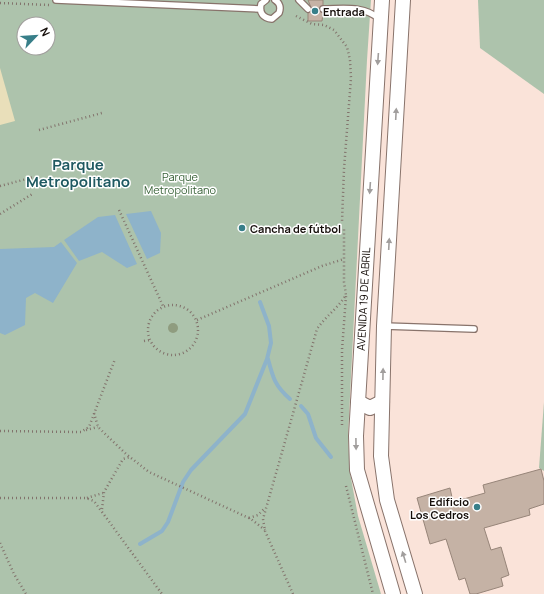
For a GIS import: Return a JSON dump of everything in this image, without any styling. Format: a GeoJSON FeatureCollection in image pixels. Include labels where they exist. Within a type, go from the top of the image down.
{"type":"FeatureCollection","features":[{"type":"Feature","properties":{"kind":"street","name":"AVENIDA 19 DE ABRIL"},"geometry":{"type":"LineString","coordinates":[[382,0],[357,420],[357,470],[393,594]]}},
{"type":"Feature","properties":{"kind":"street","name":"AVENIDA 19 DE ABRIL"},"geometry":{"type":"LineString","coordinates":[[403,0],[384,326],[381,456],[387,500],[415,594]]}},
{"type":"Feature","properties":{"kind":"street"},"geometry":{"type":"LineString","coordinates":[[358,402],[370,408],[382,402]]}},
{"type":"Feature","properties":{"kind":"street"},"geometry":{"type":"LineString","coordinates":[[357,420],[367,416],[376,419],[382,424]]}},
{"type":"Feature","properties":{"kind":"lane"},"geometry":{"type":"LineString","coordinates":[[56,0],[260,8]]}},
{"type":"Feature","properties":{"kind":"lane"},"geometry":{"type":"LineString","coordinates":[[260,8],[261,4],[266,0]]}},
{"type":"Feature","properties":{"kind":"lane"},"geometry":{"type":"LineString","coordinates":[[260,8],[264,16],[272,19],[279,13],[280,5],[275,0]]}},
{"type":"Feature","properties":{"kind":"lane"},"geometry":{"type":"LineString","coordinates":[[299,0],[308,9]]}},
{"type":"Feature","properties":{"kind":"lane"},"geometry":{"type":"LineString","coordinates":[[323,9],[371,11],[381,20]]}},
{"type":"Feature","properties":{"kind":"lane"},"geometry":{"type":"LineString","coordinates":[[384,326],[474,329]]}},
{"type":"Feature","properties":{"kind":"path"},"geometry":{"type":"LineString","coordinates":[[279,13],[296,16],[312,24],[324,25],[334,30],[347,47],[350,60],[351,78],[344,169],[342,222]]}},
{"type":"Feature","properties":{"kind":"path"},"geometry":{"type":"LineString","coordinates":[[296,16],[302,15]]}},
{"type":"Feature","properties":{"kind":"path"},"geometry":{"type":"LineString","coordinates":[[39,130],[102,113]]}},
{"type":"Feature","properties":{"kind":"path"},"geometry":{"type":"LineString","coordinates":[[0,186],[34,177]]}},
{"type":"Feature","properties":{"kind":"path"},"geometry":{"type":"LineString","coordinates":[[0,214],[34,193]]}},
{"type":"Feature","properties":{"kind":"path"},"geometry":{"type":"LineString","coordinates":[[119,210],[163,306]]}},
{"type":"Feature","properties":{"kind":"path"},"geometry":{"type":"LineString","coordinates":[[293,594],[265,531],[263,519],[317,330],[324,319],[339,306],[346,295],[344,229]]}},
{"type":"Feature","properties":{"kind":"path"},"geometry":{"type":"LineString","coordinates":[[197,320],[322,266],[344,259]]}},
{"type":"Feature","properties":{"kind":"path"},"geometry":{"type":"LineString","coordinates":[[173,304],[183,306],[192,312],[197,320],[199,331],[196,342],[188,351],[178,356],[166,355],[156,349],[150,340],[148,330],[149,321],[155,312],[163,306],[173,304]]}},
{"type":"Feature","properties":{"kind":"path"},"geometry":{"type":"LineString","coordinates":[[144,341],[150,340]]}},
{"type":"Feature","properties":{"kind":"path"},"geometry":{"type":"LineString","coordinates":[[85,430],[89,427],[115,359]]}},
{"type":"Feature","properties":{"kind":"path"},"geometry":{"type":"LineString","coordinates":[[94,413],[98,428],[149,472],[249,518],[265,531]]}},
{"type":"Feature","properties":{"kind":"path"},"geometry":{"type":"LineString","coordinates":[[0,431],[78,432],[98,428]]}},
{"type":"Feature","properties":{"kind":"path"},"geometry":{"type":"LineString","coordinates":[[102,510],[104,492],[123,459],[122,450]]}},
{"type":"Feature","properties":{"kind":"path"},"geometry":{"type":"LineString","coordinates":[[123,459],[130,457]]}},
{"type":"Feature","properties":{"kind":"path"},"geometry":{"type":"LineString","coordinates":[[0,498],[86,498],[104,492]]}},
{"type":"Feature","properties":{"kind":"path"},"geometry":{"type":"LineString","coordinates":[[86,498],[94,501],[102,510],[162,594]]}},
{"type":"Feature","properties":{"kind":"path"},"geometry":{"type":"LineString","coordinates":[[249,518],[258,515],[265,509]]}},
{"type":"Feature","properties":{"kind":"path"},"geometry":{"type":"LineString","coordinates":[[0,544],[14,574],[26,594]]}},
{"type":"Feature","properties":{"kind":"green space","name":"Parque Metropolitano"},"geometry":{"type":"Polygon","coordinates":[[[0,0],[371,0],[348,436],[350,473],[358,516],[381,594],[0,594],[0,0]]]}},
{"type":"Feature","properties":{"kind":"green space"},"geometry":{"type":"Polygon","coordinates":[[[478,0],[544,0],[544,94],[480,48],[478,0]]]}},
{"type":"Feature","properties":{"kind":"green space"},"geometry":{"type":"Polygon","coordinates":[[[544,402],[544,471],[539,468],[544,402]]]}},
{"type":"Feature","properties":{"kind":"sand"},"geometry":{"type":"Polygon","coordinates":[[[0,68],[15,121],[0,125],[0,68]]]}},
{"type":"Feature","properties":{"kind":"water"},"geometry":{"type":"Polygon","coordinates":[[[151,211],[161,233],[160,253],[147,259],[126,214],[151,211]]]}},
{"type":"Feature","properties":{"kind":"water"},"geometry":{"type":"Polygon","coordinates":[[[115,215],[137,264],[127,268],[102,252],[79,261],[64,240],[98,217],[115,215]]]}},
{"type":"Feature","properties":{"kind":"water"},"geometry":{"type":"Polygon","coordinates":[[[61,242],[77,263],[53,303],[35,293],[26,298],[25,325],[5,335],[0,333],[0,249],[54,247],[61,242]]]}},
{"type":"Feature","properties":{"kind":"building","name":"Entrada"},"geometry":{"type":"Polygon","coordinates":[[[308,0],[323,0],[323,5],[319,9],[323,13],[322,21],[308,21],[308,13],[312,10],[308,0]]]}},
{"type":"Feature","properties":{"kind":"building","name":"Edificio Los Cedros"},"geometry":{"type":"Polygon","coordinates":[[[541,469],[544,481],[544,504],[529,509],[530,515],[484,528],[491,550],[501,547],[509,575],[501,578],[503,586],[476,594],[470,594],[465,578],[459,580],[446,539],[430,544],[417,498],[450,488],[453,502],[485,493],[483,485],[541,469]]]}},
{"type":"Feature","properties":{"kind":"waterway"},"geometry":{"type":"LineString","coordinates":[[140,544],[162,531],[168,522],[183,482],[191,470],[245,414],[267,359],[271,343],[269,326],[260,302]]}},
{"type":"Feature","properties":{"kind":"waterway"},"geometry":{"type":"LineString","coordinates":[[268,359],[275,381],[290,399]]}},
{"type":"Feature","properties":{"kind":"waterway"},"geometry":{"type":"LineString","coordinates":[[301,406],[308,414],[316,438],[331,457]]}},
{"type":"Feature","properties":{"kind":"place","name":"Entrada"},"geometry":{"type":"Point","coordinates":[315,11]}},
{"type":"Feature","properties":{"kind":"place","name":"Cancha de fútbol"},"geometry":{"type":"Point","coordinates":[242,228]}},
{"type":"Feature","properties":{"kind":"place","name":"Edificio Los Cedros"},"geometry":{"type":"Point","coordinates":[477,507]}},
{"type":"Feature","properties":{"kind":"district","name":"Parque Metropolitano"},"geometry":{"type":"Point","coordinates":[78,172]}}]}
